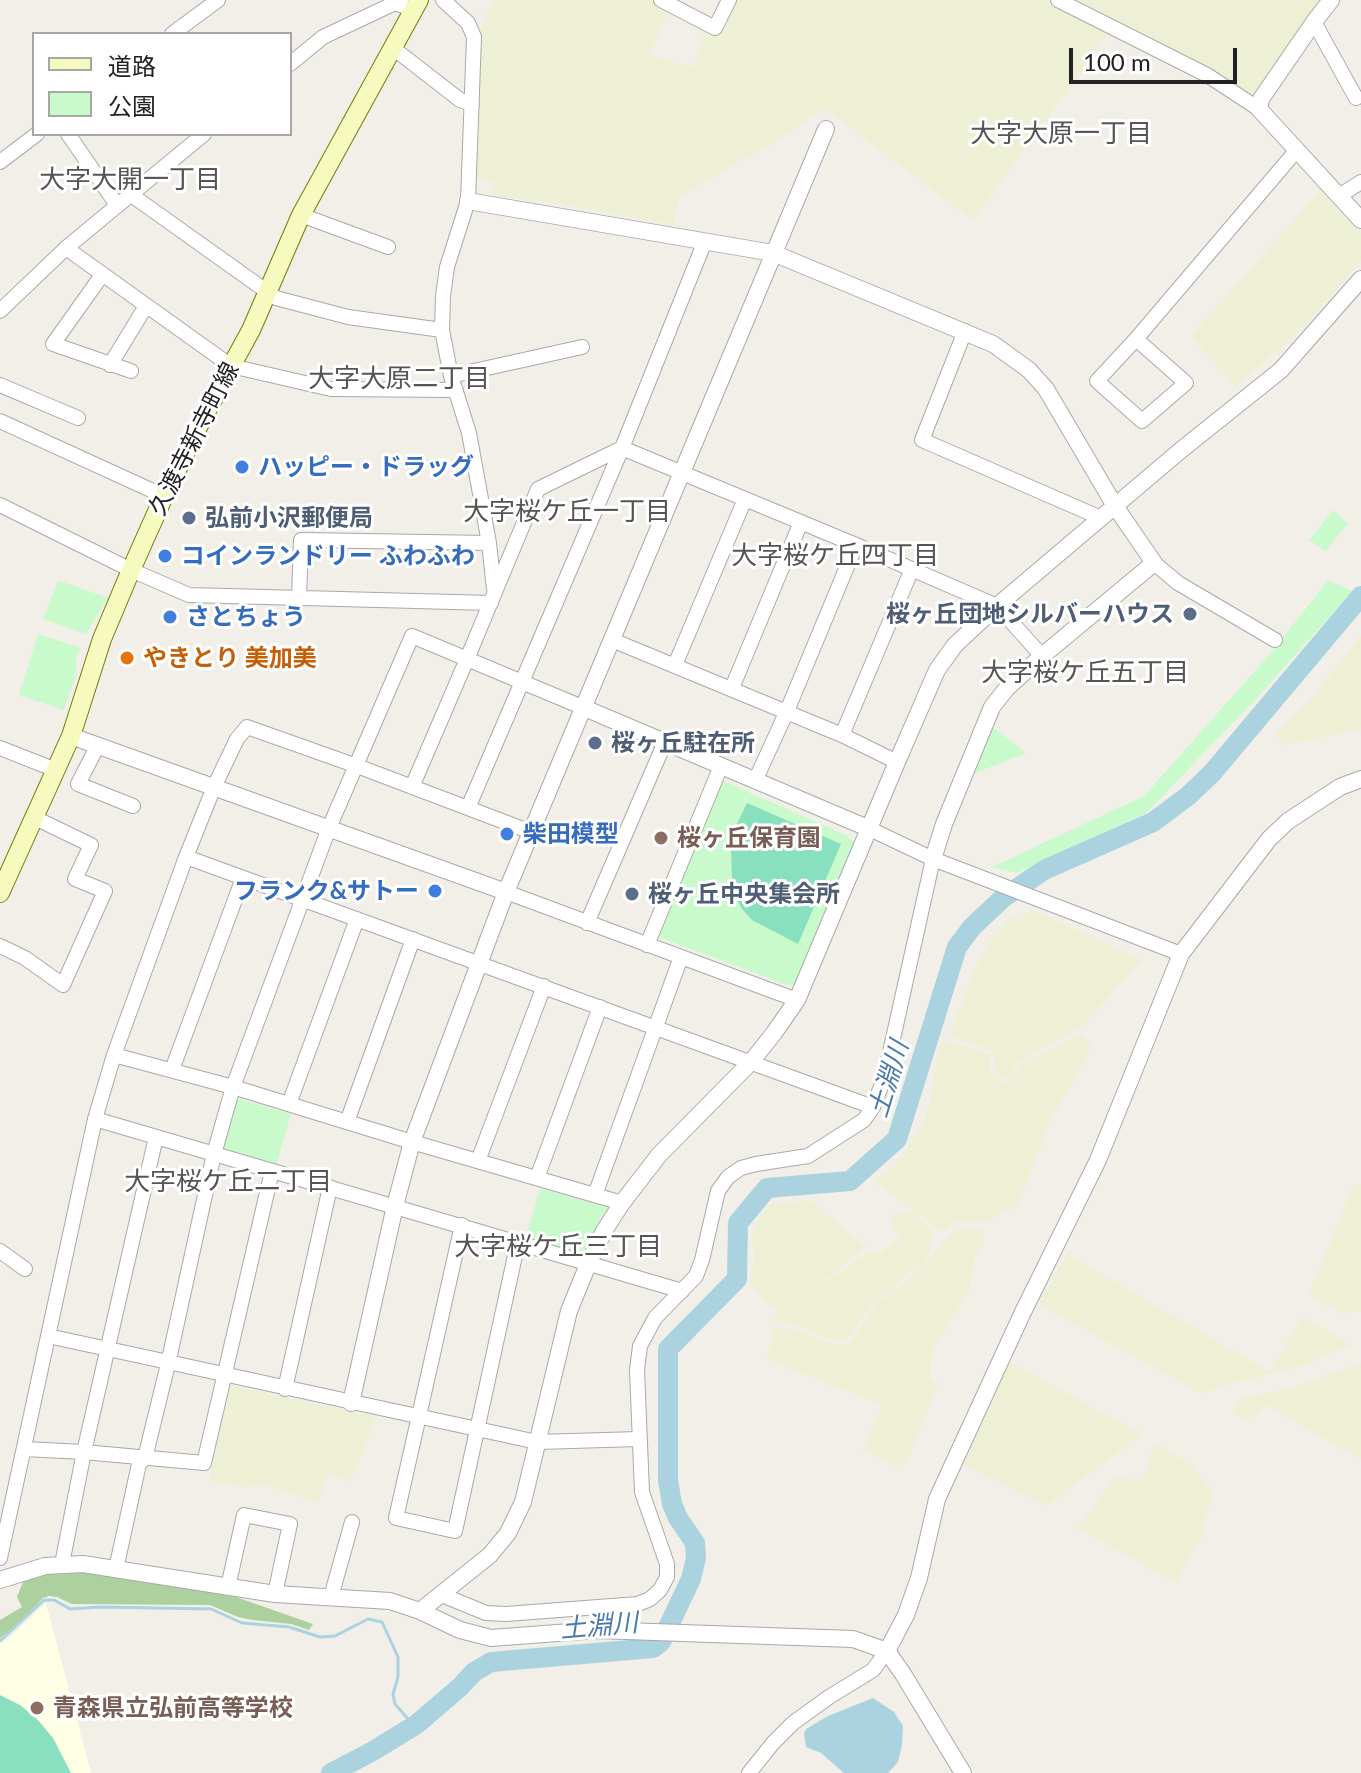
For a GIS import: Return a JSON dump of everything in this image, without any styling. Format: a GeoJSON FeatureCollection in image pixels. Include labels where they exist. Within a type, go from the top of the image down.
{"type":"FeatureCollection","features":[{"type":"Feature","properties":{"kind":"main road","name":"久渡寺新寺町線"},"geometry":{"type":"LineString","coordinates":[[2,885],[71,736],[102,639],[164,496],[251,330],[301,215],[417,5]]}},
{"type":"Feature","properties":{"kind":"street"},"geometry":{"type":"LineString","coordinates":[[175,32],[218,0]]}},
{"type":"Feature","properties":{"kind":"street"},"geometry":{"type":"LineString","coordinates":[[443,0],[468,23],[474,37],[468,201],[447,267],[442,330],[469,433],[489,543],[493,598]]}},
{"type":"Feature","properties":{"kind":"street"},"geometry":{"type":"LineString","coordinates":[[661,0],[715,28],[729,0]]}},
{"type":"Feature","properties":{"kind":"street"},"geometry":{"type":"LineString","coordinates":[[1058,0],[1207,75],[1259,109],[1361,220]]}},
{"type":"Feature","properties":{"kind":"street"},"geometry":{"type":"LineString","coordinates":[[1259,109],[1261,99],[1331,0]]}},
{"type":"Feature","properties":{"kind":"street"},"geometry":{"type":"LineString","coordinates":[[292,62],[323,37],[395,3],[417,5]]}},
{"type":"Feature","properties":{"kind":"street"},"geometry":{"type":"LineString","coordinates":[[1314,22],[1356,98]]}},
{"type":"Feature","properties":{"kind":"street"},"geometry":{"type":"LineString","coordinates":[[393,48],[460,100],[472,104]]}},
{"type":"Feature","properties":{"kind":"street"},"geometry":{"type":"LineString","coordinates":[[351,1403],[412,1142],[479,962],[582,707],[826,129]]}},
{"type":"Feature","properties":{"kind":"street"},"geometry":{"type":"LineString","coordinates":[[0,162],[34,136]]}},
{"type":"Feature","properties":{"kind":"street"},"geometry":{"type":"LineString","coordinates":[[69,136],[117,205]]}},
{"type":"Feature","properties":{"kind":"street"},"geometry":{"type":"LineString","coordinates":[[0,311],[66,248],[202,136]]}},
{"type":"Feature","properties":{"kind":"street"},"geometry":{"type":"LineString","coordinates":[[1136,339],[1186,383],[1142,421],[1097,381],[1296,151]]}},
{"type":"Feature","properties":{"kind":"street"},"geometry":{"type":"LineString","coordinates":[[1339,196],[1361,182]]}},
{"type":"Feature","properties":{"kind":"street"},"geometry":{"type":"LineString","coordinates":[[130,194],[276,298],[348,317],[442,330]]}},
{"type":"Feature","properties":{"kind":"street"},"geometry":{"type":"LineString","coordinates":[[468,201],[773,253],[993,344],[1029,370],[1046,389],[1115,506],[1154,563],[1178,583],[1275,640]]}},
{"type":"Feature","properties":{"kind":"street"},"geometry":{"type":"LineString","coordinates":[[301,215],[388,247]]}},
{"type":"Feature","properties":{"kind":"street"},"geometry":{"type":"LineString","coordinates":[[468,808],[622,448],[705,241]]}},
{"type":"Feature","properties":{"kind":"street"},"geometry":{"type":"LineString","coordinates":[[66,248],[231,366],[331,389],[454,383],[582,347]]}},
{"type":"Feature","properties":{"kind":"street"},"geometry":{"type":"LineString","coordinates":[[102,275],[53,344],[131,371]]}},
{"type":"Feature","properties":{"kind":"street"},"geometry":{"type":"LineString","coordinates":[[420,1611],[490,1555],[508,1533],[523,1502],[569,1311],[604,1231],[659,1155],[751,1062],[797,1000],[937,670],[955,645],[997,606],[1281,370],[1361,279]]}},
{"type":"Feature","properties":{"kind":"street"},"geometry":{"type":"LineString","coordinates":[[110,365],[146,306]]}},
{"type":"Feature","properties":{"kind":"street"},"geometry":{"type":"LineString","coordinates":[[965,331],[922,440],[1101,518]]}},
{"type":"Feature","properties":{"kind":"street"},"geometry":{"type":"LineString","coordinates":[[0,385],[78,418]]}},
{"type":"Feature","properties":{"kind":"street"},"geometry":{"type":"LineString","coordinates":[[0,421],[164,496]]}},
{"type":"Feature","properties":{"kind":"street"},"geometry":{"type":"LineString","coordinates":[[412,787],[538,489],[622,448],[997,606],[1042,656]]}},
{"type":"Feature","properties":{"kind":"street"},"geometry":{"type":"LineString","coordinates":[[675,665],[745,499]]}},
{"type":"Feature","properties":{"kind":"street"},"geometry":{"type":"LineString","coordinates":[[0,505],[189,595],[493,598]]}},
{"type":"Feature","properties":{"kind":"street"},"geometry":{"type":"LineString","coordinates":[[732,688],[801,522]]}},
{"type":"Feature","properties":{"kind":"street"},"geometry":{"type":"LineString","coordinates":[[299,598],[301,540],[489,543]]}},
{"type":"Feature","properties":{"kind":"street"},"geometry":{"type":"LineString","coordinates":[[755,781],[856,545]]}},
{"type":"Feature","properties":{"kind":"street"},"geometry":{"type":"LineString","coordinates":[[442,1595],[486,1613],[506,1614],[638,1604],[660,1590],[667,1577],[667,1564],[642,1492],[637,1370],[640,1346],[655,1318],[696,1276],[718,1191],[728,1177],[741,1168],[756,1164],[808,1156],[864,1120],[873,1107],[884,1079],[933,859],[944,824],[992,707],[1007,688],[1042,656],[1154,563]]}},
{"type":"Feature","properties":{"kind":"street"},"geometry":{"type":"LineString","coordinates":[[842,735],[912,569]]}},
{"type":"Feature","properties":{"kind":"street"},"geometry":{"type":"LineString","coordinates":[[116,1569],[139,1464],[145,1458],[168,1364],[214,1154],[233,1087],[329,828],[412,636],[870,829],[933,859],[1181,954]]}},
{"type":"Feature","properties":{"kind":"street"},"geometry":{"type":"LineString","coordinates":[[612,640],[787,711],[897,762]]}},
{"type":"Feature","properties":{"kind":"street"},"geometry":{"type":"LineString","coordinates":[[0,1558],[95,1119],[114,1055],[186,857],[237,739],[247,727],[531,832]]}},
{"type":"Feature","properties":{"kind":"street"},"geometry":{"type":"LineString","coordinates":[[71,736],[797,1000]]}},
{"type":"Feature","properties":{"kind":"street"},"geometry":{"type":"LineString","coordinates":[[587,923],[665,742]]}},
{"type":"Feature","properties":{"kind":"street"},"geometry":{"type":"LineString","coordinates":[[98,745],[78,784],[133,806]]}},
{"type":"Feature","properties":{"kind":"street"},"geometry":{"type":"LineString","coordinates":[[0,748],[56,770]]}},
{"type":"Feature","properties":{"kind":"street"},"geometry":{"type":"LineString","coordinates":[[647,945],[721,766]]}},
{"type":"Feature","properties":{"kind":"street"},"geometry":{"type":"LineString","coordinates":[[749,1773],[793,1723],[873,1670],[906,1615],[919,1578],[937,1499],[1022,1314],[1098,1160],[1181,954],[1269,839],[1288,821],[1340,787],[1361,779]]}},
{"type":"Feature","properties":{"kind":"street"},"geometry":{"type":"LineString","coordinates":[[0,946],[25,958],[63,985],[105,891],[75,879],[91,845],[35,818]]}},
{"type":"Feature","properties":{"kind":"street"},"geometry":{"type":"LineString","coordinates":[[186,857],[873,1107]]}},
{"type":"Feature","properties":{"kind":"street"},"geometry":{"type":"LineString","coordinates":[[172,1070],[243,878]]}},
{"type":"Feature","properties":{"kind":"street"},"geometry":{"type":"LineString","coordinates":[[289,1104],[357,919]]}},
{"type":"Feature","properties":{"kind":"street"},"geometry":{"type":"LineString","coordinates":[[347,1122],[413,939]]}},
{"type":"Feature","properties":{"kind":"street"},"geometry":{"type":"LineString","coordinates":[[595,1195],[681,957]]}},
{"type":"Feature","properties":{"kind":"street"},"geometry":{"type":"LineString","coordinates":[[478,1161],[544,986]]}},
{"type":"Feature","properties":{"kind":"street"},"geometry":{"type":"LineString","coordinates":[[537,1178],[600,1007]]}},
{"type":"Feature","properties":{"kind":"street"},"geometry":{"type":"LineString","coordinates":[[114,1055],[233,1087],[622,1203]]}},
{"type":"Feature","properties":{"kind":"street"},"geometry":{"type":"LineString","coordinates":[[95,1119],[682,1291]]}},
{"type":"Feature","properties":{"kind":"street"},"geometry":{"type":"LineString","coordinates":[[62,1564],[84,1452],[156,1137]]}},
{"type":"Feature","properties":{"kind":"street"},"geometry":{"type":"LineString","coordinates":[[24,1449],[204,1463],[272,1171]]}},
{"type":"Feature","properties":{"kind":"street"},"geometry":{"type":"LineString","coordinates":[[285,1389],[330,1187]]}},
{"type":"Feature","properties":{"kind":"street"},"geometry":{"type":"LineString","coordinates":[[462,1225],[396,1518],[455,1531],[518,1242]]}},
{"type":"Feature","properties":{"kind":"street"},"geometry":{"type":"LineString","coordinates":[[0,1251],[25,1269]]}},
{"type":"Feature","properties":{"kind":"street"},"geometry":{"type":"LineString","coordinates":[[48,1336],[537,1442],[639,1439]]}},
{"type":"Feature","properties":{"kind":"street"},"geometry":{"type":"LineString","coordinates":[[228,1587],[244,1515],[290,1524],[275,1594]]}},
{"type":"Feature","properties":{"kind":"street"},"geometry":{"type":"LineString","coordinates":[[331,1597],[352,1522]]}},
{"type":"Feature","properties":{"kind":"street"},"geometry":{"type":"LineString","coordinates":[[0,1576],[45,1566],[83,1564],[275,1594],[390,1601],[460,1630],[491,1638],[597,1630],[853,1639],[887,1651],[963,1773]]}},
{"type":"Feature","properties":{"kind":"shaded area"},"geometry":{"type":"Polygon","coordinates":[[[494,0],[650,0],[668,9],[650,55],[693,68],[706,29],[735,0],[1051,0],[1110,31],[973,220],[824,108],[791,132],[679,197],[673,225],[561,204],[490,195],[494,182],[474,178],[478,35],[494,0]]]}},
{"type":"Feature","properties":{"kind":"shaded area"},"geometry":{"type":"Polygon","coordinates":[[[1068,0],[1323,0],[1257,93],[1250,94],[1232,82],[1068,0]]]}},
{"type":"Feature","properties":{"kind":"shaded area"},"geometry":{"type":"Polygon","coordinates":[[[1323,188],[1361,231],[1361,262],[1304,326],[1236,387],[1191,336],[1323,188]]]}},
{"type":"Feature","properties":{"kind":"shaded area"},"geometry":{"type":"Polygon","coordinates":[[[1361,636],[1361,728],[1285,745],[1276,734],[1312,698],[1361,636]]]}},
{"type":"Feature","properties":{"kind":"shaded area"},"geometry":{"type":"Polygon","coordinates":[[[1031,909],[1142,960],[1081,1027],[1021,1061],[1003,1081],[995,1069],[993,1051],[949,1036],[974,971],[989,943],[1013,916],[1018,922],[1031,909]]]}},
{"type":"Feature","properties":{"kind":"shaded area"},"geometry":{"type":"Polygon","coordinates":[[[1080,1034],[1091,1045],[1083,1065],[1052,1117],[1018,1204],[990,1221],[955,1222],[942,1232],[875,1182],[900,1161],[926,1118],[941,1040],[991,1054],[990,1070],[1004,1084],[1024,1063],[1080,1034]]]}},
{"type":"Feature","properties":{"kind":"shaded area"},"geometry":{"type":"Polygon","coordinates":[[[1354,1184],[1361,1185],[1361,1311],[1339,1313],[1309,1294],[1354,1184]]]}},
{"type":"Feature","properties":{"kind":"shaded area"},"geometry":{"type":"Polygon","coordinates":[[[810,1200],[866,1247],[798,1301],[871,1250],[878,1255],[901,1238],[889,1223],[892,1216],[910,1211],[932,1228],[930,1254],[870,1307],[851,1336],[842,1341],[788,1322],[769,1321],[780,1312],[749,1287],[754,1259],[752,1230],[760,1217],[772,1204],[810,1200]]]}},
{"type":"Feature","properties":{"kind":"shaded area"},"geometry":{"type":"Polygon","coordinates":[[[980,1228],[984,1243],[975,1257],[969,1289],[932,1352],[929,1380],[938,1384],[906,1464],[895,1466],[863,1450],[883,1405],[769,1360],[767,1356],[773,1327],[792,1329],[833,1344],[852,1341],[874,1307],[926,1263],[947,1237],[958,1229],[980,1228]]]}},
{"type":"Feature","properties":{"kind":"shaded area"},"geometry":{"type":"Polygon","coordinates":[[[1067,1254],[1270,1372],[1302,1317],[1352,1345],[1299,1367],[1221,1386],[1202,1394],[1038,1304],[1067,1254]]]}},
{"type":"Feature","properties":{"kind":"shaded area"},"geometry":{"type":"Polygon","coordinates":[[[1009,1362],[1142,1434],[1046,1506],[962,1464],[1009,1362]]]}},
{"type":"Feature","properties":{"kind":"shaded area"},"geometry":{"type":"Polygon","coordinates":[[[1361,1363],[1361,1460],[1267,1405],[1249,1420],[1231,1413],[1242,1397],[1292,1388],[1361,1363]]]}},
{"type":"Feature","properties":{"kind":"shaded area"},"geometry":{"type":"Polygon","coordinates":[[[233,1386],[375,1417],[351,1482],[328,1474],[318,1503],[267,1486],[239,1487],[209,1481],[229,1390],[233,1386]]]}},
{"type":"Feature","properties":{"kind":"shaded area"},"geometry":{"type":"Polygon","coordinates":[[[1155,1444],[1191,1464],[1213,1492],[1201,1537],[1176,1583],[1077,1528],[1115,1477],[1141,1481],[1155,1444]]]}},
{"type":"Feature","properties":{"kind":"shaded area","name":"青森県立弘前高等学校"},"geometry":{"type":"Polygon","coordinates":[[[46,1603],[91,1773],[0,1773],[0,1643],[46,1603]]]}},
{"type":"Feature","properties":{"kind":"green space"},"geometry":{"type":"Polygon","coordinates":[[[1333,510],[1348,523],[1326,551],[1309,540],[1333,510]]]}},
{"type":"Feature","properties":{"kind":"green space"},"geometry":{"type":"Polygon","coordinates":[[[58,580],[108,598],[86,634],[43,619],[58,580]]]}},
{"type":"Feature","properties":{"kind":"green space"},"geometry":{"type":"Polygon","coordinates":[[[1328,580],[1352,591],[1257,698],[1146,813],[1017,873],[992,867],[1144,796],[1270,654],[1328,580]]]}},
{"type":"Feature","properties":{"kind":"green space"},"geometry":{"type":"Polygon","coordinates":[[[38,634],[81,648],[64,710],[19,695],[38,634]]]}},
{"type":"Feature","properties":{"kind":"green space"},"geometry":{"type":"Polygon","coordinates":[[[991,726],[1026,753],[975,773],[991,726]]]}},
{"type":"Feature","properties":{"kind":"green space"},"geometry":{"type":"Polygon","coordinates":[[[721,780],[846,835],[855,843],[800,981],[795,984],[787,985],[656,936],[721,780]]]}},
{"type":"Feature","properties":{"kind":"green space"},"geometry":{"type":"Polygon","coordinates":[[[747,803],[841,844],[798,944],[752,920],[735,896],[731,846],[735,828],[747,803]]]}},
{"type":"Feature","properties":{"kind":"green space"},"geometry":{"type":"Polygon","coordinates":[[[235,1098],[291,1114],[276,1166],[220,1150],[235,1098]]]}},
{"type":"Feature","properties":{"kind":"green space"},"geometry":{"type":"Polygon","coordinates":[[[540,1188],[609,1208],[601,1216],[584,1252],[573,1253],[525,1240],[540,1188]]]}},
{"type":"Feature","properties":{"kind":"green space"},"geometry":{"type":"Polygon","coordinates":[[[71,1571],[236,1597],[313,1624],[309,1630],[291,1624],[253,1620],[210,1605],[72,1604],[49,1596],[0,1638],[0,1620],[22,1607],[17,1597],[25,1577],[71,1571]]]}},
{"type":"Feature","properties":{"kind":"green space"},"geometry":{"type":"Polygon","coordinates":[[[0,1695],[20,1705],[37,1719],[53,1738],[71,1773],[0,1773],[0,1695]]]}},
{"type":"Feature","properties":{"kind":"water"},"geometry":{"type":"Polygon","coordinates":[[[873,1698],[894,1712],[903,1726],[898,1762],[888,1773],[844,1773],[821,1753],[806,1747],[806,1729],[828,1716],[873,1698]]]}},
{"type":"Feature","properties":{"kind":"waterway","name":"土淵川"},"geometry":{"type":"LineString","coordinates":[[331,1773],[417,1724],[474,1672],[491,1662],[653,1648],[661,1642],[691,1579],[696,1558],[695,1543],[672,1504],[668,1480],[668,1349],[737,1279],[738,1223],[767,1188],[850,1181],[897,1139],[957,947],[972,927],[1003,898],[1044,870],[1153,822],[1188,796],[1212,773],[1361,596]]}},
{"type":"Feature","properties":{"kind":"waterway"},"geometry":{"type":"LineString","coordinates":[[0,1641],[44,1600],[54,1600],[70,1609],[211,1609],[242,1623],[289,1627],[320,1637],[335,1636],[368,1619],[382,1622],[398,1657],[398,1677],[393,1694],[395,1704],[409,1720],[417,1724]]}},
{"type":"Feature","properties":{"kind":"place","name":"ハッピー・ドラッグ"},"geometry":{"type":"Point","coordinates":[242,467]}},
{"type":"Feature","properties":{"kind":"place","name":"弘前小沢郵便局"},"geometry":{"type":"Point","coordinates":[189,518]}},
{"type":"Feature","properties":{"kind":"place","name":"コインランドリー ふわふわ"},"geometry":{"type":"Point","coordinates":[165,556]}},
{"type":"Feature","properties":{"kind":"place","name":"桜ヶ丘団地シルバーハウス"},"geometry":{"type":"Point","coordinates":[1190,614]}},
{"type":"Feature","properties":{"kind":"place","name":"さとちょう"},"geometry":{"type":"Point","coordinates":[170,617]}},
{"type":"Feature","properties":{"kind":"place","name":"やきとり 美加美"},"geometry":{"type":"Point","coordinates":[127,658]}},
{"type":"Feature","properties":{"kind":"place","name":"桜ヶ丘駐在所"},"geometry":{"type":"Point","coordinates":[595,743]}},
{"type":"Feature","properties":{"kind":"place","name":"柴田模型"},"geometry":{"type":"Point","coordinates":[507,834]}},
{"type":"Feature","properties":{"kind":"place","name":"桜ヶ丘保育園"},"geometry":{"type":"Point","coordinates":[661,838]}},
{"type":"Feature","properties":{"kind":"place","name":"フランク&サトー"},"geometry":{"type":"Point","coordinates":[435,891]}},
{"type":"Feature","properties":{"kind":"place","name":"桜ヶ丘中央集会所"},"geometry":{"type":"Point","coordinates":[632,894]}},
{"type":"Feature","properties":{"kind":"place","name":"青森県立弘前高等学校"},"geometry":{"type":"Point","coordinates":[37,1708]}},
{"type":"Feature","properties":{"kind":"district","name":"大字大原一丁目"},"geometry":{"type":"Point","coordinates":[1061,134]}},
{"type":"Feature","properties":{"kind":"district","name":"大字大開一丁目"},"geometry":{"type":"Point","coordinates":[130,180]}},
{"type":"Feature","properties":{"kind":"district","name":"大字大原二丁目"},"geometry":{"type":"Point","coordinates":[399,379]}},
{"type":"Feature","properties":{"kind":"district","name":"大字桜ケ丘一丁目"},"geometry":{"type":"Point","coordinates":[567,512]}},
{"type":"Feature","properties":{"kind":"district","name":"大字桜ケ丘四丁目"},"geometry":{"type":"Point","coordinates":[835,556]}},
{"type":"Feature","properties":{"kind":"district","name":"大字桜ケ丘五丁目"},"geometry":{"type":"Point","coordinates":[1085,673]}},
{"type":"Feature","properties":{"kind":"district","name":"大字桜ケ丘二丁目"},"geometry":{"type":"Point","coordinates":[228,1182]}},
{"type":"Feature","properties":{"kind":"district","name":"大字桜ケ丘三丁目"},"geometry":{"type":"Point","coordinates":[558,1247]}}]}
